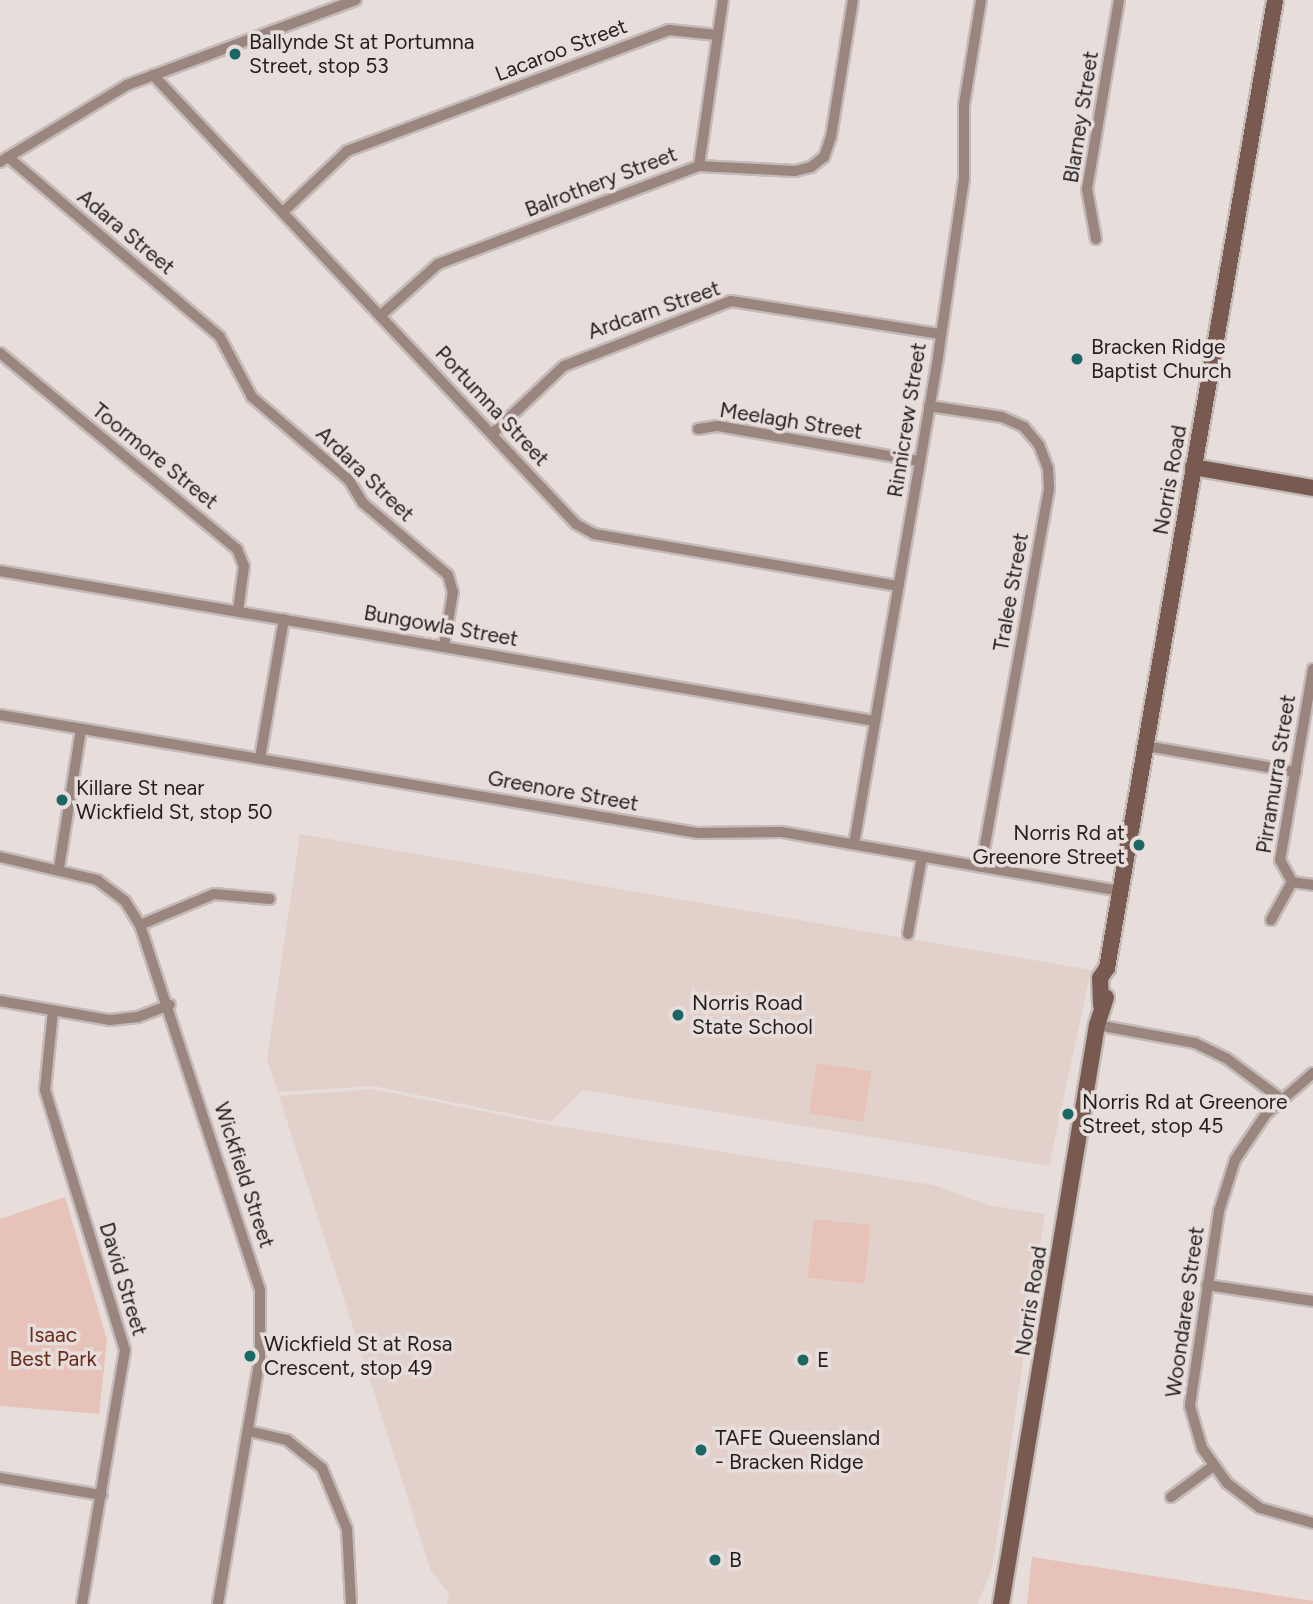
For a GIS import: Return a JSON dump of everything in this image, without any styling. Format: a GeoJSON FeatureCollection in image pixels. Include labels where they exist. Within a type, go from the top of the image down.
{"type":"FeatureCollection","features":[{"type":"Feature","properties":{"kind":"main road","name":"Norris Road"},"geometry":{"type":"LineString","coordinates":[[1001,1604],[1101,1005],[1100,978],[1107,968],[1275,0]]}},
{"type":"Feature","properties":{"kind":"main road"},"geometry":{"type":"LineString","coordinates":[[1193,467],[1313,488]]}},
{"type":"Feature","properties":{"kind":"street"},"geometry":{"type":"LineString","coordinates":[[4,160],[127,85],[356,0]]}},
{"type":"Feature","properties":{"kind":"street"},"geometry":{"type":"LineString","coordinates":[[698,166],[723,0]]}},
{"type":"Feature","properties":{"kind":"street","name":"Balrothery Street"},"geometry":{"type":"LineString","coordinates":[[380,316],[438,264],[698,166],[795,171],[824,157],[853,0]]}},
{"type":"Feature","properties":{"kind":"street","name":"Rinnicrew Street"},"geometry":{"type":"LineString","coordinates":[[854,844],[929,406],[964,178],[964,105],[981,0]]}},
{"type":"Feature","properties":{"kind":"street","name":"Blarney Street"},"geometry":{"type":"LineString","coordinates":[[1096,239],[1087,189],[1119,0]]}},
{"type":"Feature","properties":{"kind":"street","name":"Lacaroo Street"},"geometry":{"type":"LineString","coordinates":[[283,212],[347,151],[669,30],[717,35]]}},
{"type":"Feature","properties":{"kind":"street","name":"Portumna Street"},"geometry":{"type":"LineString","coordinates":[[153,75],[576,524],[594,534],[899,586]]}},
{"type":"Feature","properties":{"kind":"street","name":"Adara Street"},"geometry":{"type":"LineString","coordinates":[[4,160],[220,337]]}},
{"type":"Feature","properties":{"kind":"street","name":"Ardcarn Street"},"geometry":{"type":"LineString","coordinates":[[492,434],[564,366],[731,301],[940,334]]}},
{"type":"Feature","properties":{"kind":"street","name":"Ardara Street"},"geometry":{"type":"LineString","coordinates":[[220,337],[252,397],[349,480],[363,503],[448,576],[453,592],[443,646]]}},
{"type":"Feature","properties":{"kind":"street","name":"Toormore Street"},"geometry":{"type":"LineString","coordinates":[[0,353],[237,549],[244,566],[238,611]]}},
{"type":"Feature","properties":{"kind":"street","name":"Tralee Street"},"geometry":{"type":"LineString","coordinates":[[929,406],[1002,417],[1024,427],[1039,445],[1048,467],[1049,489],[981,867]]}},
{"type":"Feature","properties":{"kind":"street","name":"Meelagh Street"},"geometry":{"type":"LineString","coordinates":[[698,429],[718,426],[919,461]]}},
{"type":"Feature","properties":{"kind":"street","name":"Bungowla Street"},"geometry":{"type":"LineString","coordinates":[[0,571],[876,721]]}},
{"type":"Feature","properties":{"kind":"street"},"geometry":{"type":"LineString","coordinates":[[260,758],[284,619]]}},
{"type":"Feature","properties":{"kind":"street","name":"Pirramurra Street"},"geometry":{"type":"LineString","coordinates":[[1292,882],[1280,860],[1313,669]]}},
{"type":"Feature","properties":{"kind":"street","name":"Greenore Street"},"geometry":{"type":"LineString","coordinates":[[0,715],[698,833],[782,832],[1120,891]]}},
{"type":"Feature","properties":{"kind":"street"},"geometry":{"type":"LineString","coordinates":[[59,868],[81,729]]}},
{"type":"Feature","properties":{"kind":"street"},"geometry":{"type":"LineString","coordinates":[[1146,746],[1296,772]]}},
{"type":"Feature","properties":{"kind":"street"},"geometry":{"type":"LineString","coordinates":[[908,934],[922,856]]}},
{"type":"Feature","properties":{"kind":"street","name":"Wickfield Street"},"geometry":{"type":"LineString","coordinates":[[0,857],[59,868],[97,880],[125,901],[140,925],[170,1005],[260,1291],[263,1329],[218,1604]]}},
{"type":"Feature","properties":{"kind":"street","name":"Pirramurra Street"},"geometry":{"type":"LineString","coordinates":[[1292,882],[1313,885]]}},
{"type":"Feature","properties":{"kind":"street","name":"Pirramurra Street"},"geometry":{"type":"LineString","coordinates":[[1270,920],[1292,882]]}},
{"type":"Feature","properties":{"kind":"street"},"geometry":{"type":"LineString","coordinates":[[140,925],[214,894],[270,899]]}},
{"type":"Feature","properties":{"kind":"street"},"geometry":{"type":"LineString","coordinates":[[0,1001],[110,1020],[138,1017],[170,1005]]}},
{"type":"Feature","properties":{"kind":"street","name":"David Street"},"geometry":{"type":"LineString","coordinates":[[53,1011],[45,1090],[124,1341],[102,1495],[82,1604]]}},
{"type":"Feature","properties":{"kind":"street"},"geometry":{"type":"LineString","coordinates":[[1097,1025],[1195,1043],[1226,1058],[1281,1099]]}},
{"type":"Feature","properties":{"kind":"street","name":"Woondaree Street"},"geometry":{"type":"LineString","coordinates":[[1313,1073],[1281,1099],[1235,1160],[1219,1211],[1206,1284],[1190,1406],[1212,1467],[1260,1508],[1313,1523]]}},
{"type":"Feature","properties":{"kind":"street"},"geometry":{"type":"LineString","coordinates":[[1206,1284],[1313,1301]]}},
{"type":"Feature","properties":{"kind":"street"},"geometry":{"type":"LineString","coordinates":[[248,1431],[287,1440],[323,1468],[347,1529],[351,1604]]}},
{"type":"Feature","properties":{"kind":"street"},"geometry":{"type":"LineString","coordinates":[[1171,1497],[1212,1467]]}},
{"type":"Feature","properties":{"kind":"street"},"geometry":{"type":"LineString","coordinates":[[0,1478],[102,1495]]}},
{"type":"Feature","properties":{"kind":"shaded area","name":"Norris Road State School"},"geometry":{"type":"Polygon","coordinates":[[[300,834],[1091,970],[1049,1166],[583,1090],[551,1122],[373,1086],[278,1092],[267,1060],[300,834]]]}},
{"type":"Feature","properties":{"kind":"shaded area","name":"TAFE Queensland - Bracken Ridge"},"geometry":{"type":"Polygon","coordinates":[[[373,1089],[551,1125],[934,1185],[988,1205],[1045,1214],[993,1564],[978,1604],[447,1604],[449,1593],[431,1571],[279,1096],[373,1089]]]}},
{"type":"Feature","properties":{"kind":"green space"},"geometry":{"type":"Polygon","coordinates":[[[817,1063],[871,1072],[863,1122],[809,1113],[817,1063]]]}},
{"type":"Feature","properties":{"kind":"green space","name":"Isaac Best Park"},"geometry":{"type":"Polygon","coordinates":[[[65,1197],[107,1340],[99,1414],[0,1406],[0,1219],[65,1197]]]}},
{"type":"Feature","properties":{"kind":"green space"},"geometry":{"type":"Polygon","coordinates":[[[814,1219],[871,1225],[865,1284],[808,1278],[814,1219]]]}},
{"type":"Feature","properties":{"kind":"green space"},"geometry":{"type":"Polygon","coordinates":[[[1032,1557],[1313,1601],[1313,1604],[1027,1604],[1032,1557]]]}},
{"type":"Feature","properties":{"kind":"place","name":"Ballynde St at Portumna Street, stop 53"},"geometry":{"type":"Point","coordinates":[235,54]}},
{"type":"Feature","properties":{"kind":"place","name":"Bracken Ridge Baptist Church"},"geometry":{"type":"Point","coordinates":[1077,359]}},
{"type":"Feature","properties":{"kind":"place","name":"Killare St near Wickfield St, stop 50"},"geometry":{"type":"Point","coordinates":[62,800]}},
{"type":"Feature","properties":{"kind":"place","name":"Norris Rd at Greenore Street"},"geometry":{"type":"Point","coordinates":[1139,845]}},
{"type":"Feature","properties":{"kind":"place","name":"Norris Road State School"},"geometry":{"type":"Point","coordinates":[678,1015]}},
{"type":"Feature","properties":{"kind":"place","name":"Norris Rd at Greenore Street, stop 45"},"geometry":{"type":"Point","coordinates":[1068,1114]}},
{"type":"Feature","properties":{"kind":"place","name":"Wickfield St at Rosa Crescent, stop 49"},"geometry":{"type":"Point","coordinates":[250,1356]}},
{"type":"Feature","properties":{"kind":"place","name":"E"},"geometry":{"type":"Point","coordinates":[803,1360]}},
{"type":"Feature","properties":{"kind":"place","name":"TAFE Queensland - Bracken Ridge"},"geometry":{"type":"Point","coordinates":[701,1450]}},
{"type":"Feature","properties":{"kind":"place","name":"B"},"geometry":{"type":"Point","coordinates":[715,1560]}}]}
